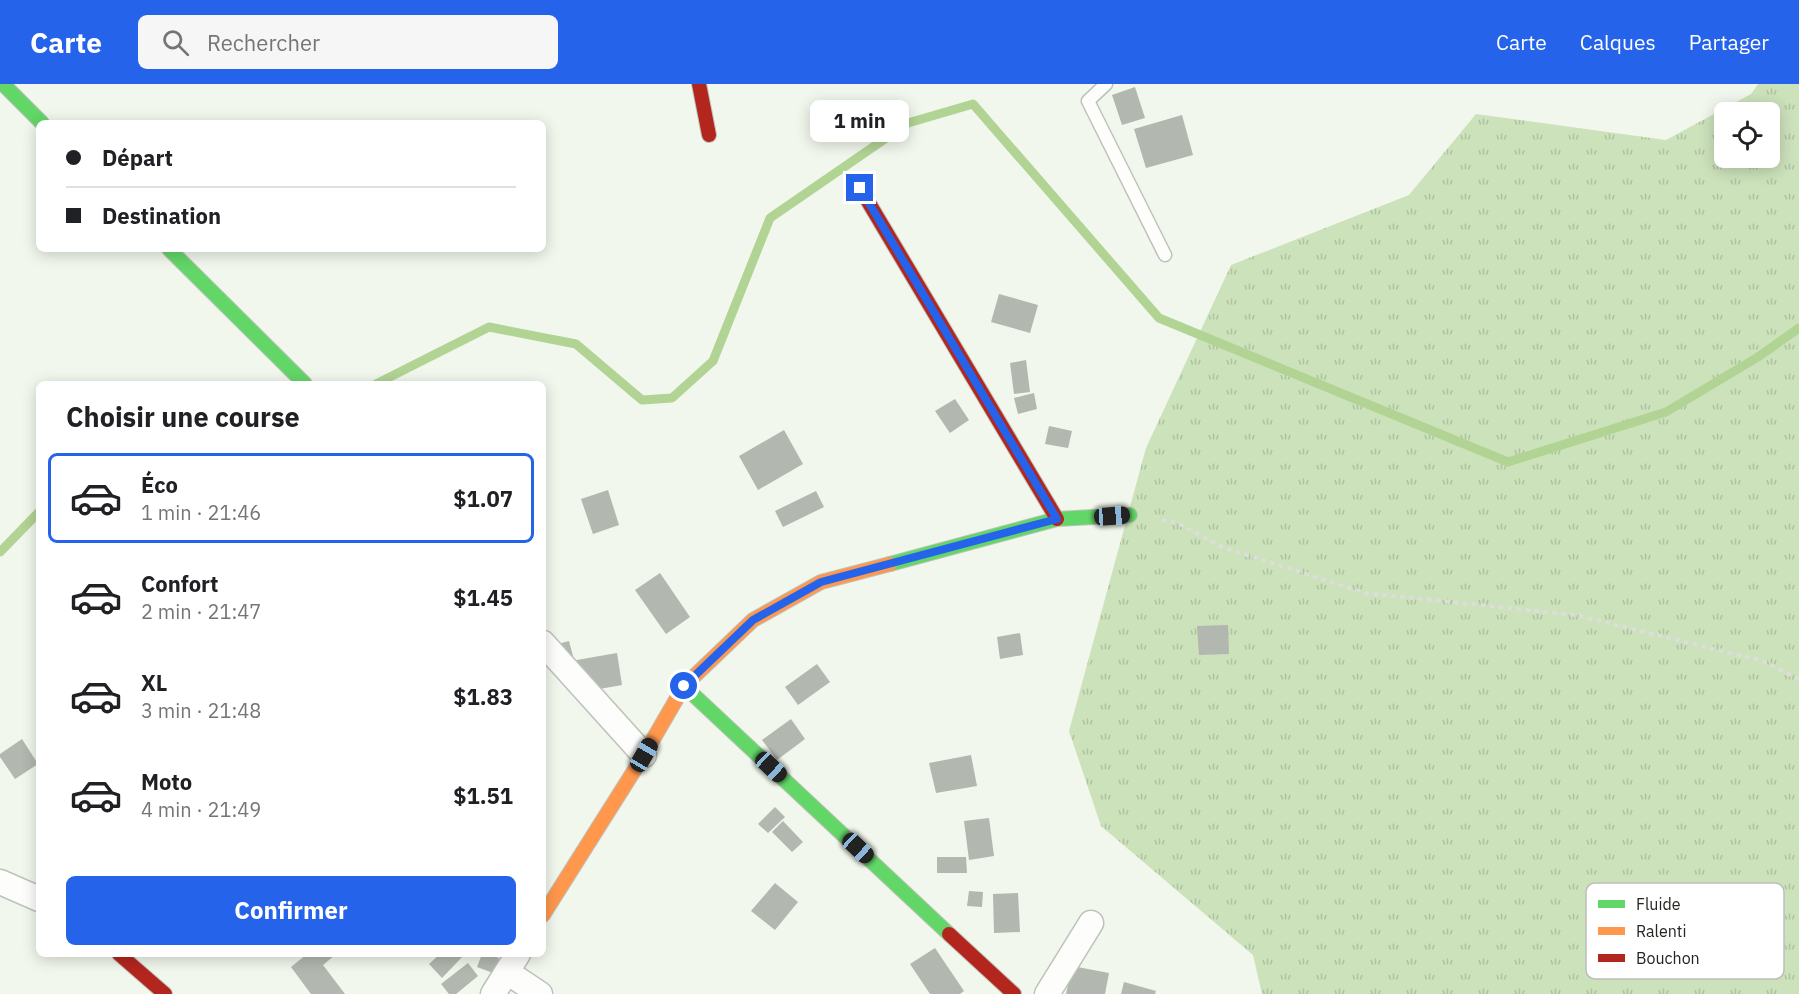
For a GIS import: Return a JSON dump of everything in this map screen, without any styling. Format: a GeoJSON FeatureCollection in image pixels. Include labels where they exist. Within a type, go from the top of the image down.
{"type":"FeatureCollection","features":[{"type":"Feature","properties":{"kind":"street"},"geometry":{"type":"LineString","coordinates":[[3,84],[39,120]]}},
{"type":"Feature","properties":{"kind":"street"},"geometry":{"type":"LineString","coordinates":[[699,84],[710,135]]}},
{"type":"Feature","properties":{"kind":"street"},"geometry":{"type":"LineString","coordinates":[[860,188],[1057,519]]}},
{"type":"Feature","properties":{"kind":"street"},"geometry":{"type":"LineString","coordinates":[[172,252],[302,381]]}},
{"type":"Feature","properties":{"kind":"street"},"geometry":{"type":"LineString","coordinates":[[546,910],[644,755],[684,686],[753,620],[821,582],[1057,519],[1130,515]]}},
{"type":"Feature","properties":{"kind":"street"},"geometry":{"type":"LineString","coordinates":[[546,646],[644,755]]}},
{"type":"Feature","properties":{"kind":"street"},"geometry":{"type":"LineString","coordinates":[[684,686],[1014,994]]}},
{"type":"Feature","properties":{"kind":"street"},"geometry":{"type":"LineString","coordinates":[[0,882],[36,898]]}},
{"type":"Feature","properties":{"kind":"street"},"geometry":{"type":"LineString","coordinates":[[1047,994],[1091,923]]}},
{"type":"Feature","properties":{"kind":"street"},"geometry":{"type":"LineString","coordinates":[[122,957],[160,992]]}},
{"type":"Feature","properties":{"kind":"street"},"geometry":{"type":"LineString","coordinates":[[493,994],[513,963],[540,994]]}},
{"type":"Feature","properties":{"kind":"lane"},"geometry":{"type":"LineString","coordinates":[[1106,84],[1088,101],[1165,255]]}},
{"type":"Feature","properties":{"kind":"path"},"geometry":{"type":"LineString","coordinates":[[1130,515],[1178,523],[1222,547],[1365,593],[1576,615],[1763,661],[1799,679]]}},
{"type":"Feature","properties":{"kind":"green space"},"geometry":{"type":"Polygon","coordinates":[[[1758,84],[1799,84],[1799,994],[1262,994],[1253,955],[1101,826],[1069,731],[1146,448],[1231,265],[1409,195],[1476,114],[1666,140],[1714,114],[1714,168],[1780,168],[1780,102],[1736,102],[1751,94],[1758,84]]]}},
{"type":"Feature","properties":{"kind":"building"},"geometry":{"type":"Polygon","coordinates":[[[1135,87],[1145,118],[1122,125],[1112,95],[1135,87]]]}},
{"type":"Feature","properties":{"kind":"building"},"geometry":{"type":"Polygon","coordinates":[[[1182,115],[1193,155],[1146,168],[1134,129],[1182,115]]]}},
{"type":"Feature","properties":{"kind":"building"},"geometry":{"type":"Polygon","coordinates":[[[999,294],[1038,305],[1030,333],[991,322],[999,294]]]}},
{"type":"Feature","properties":{"kind":"building"},"geometry":{"type":"Polygon","coordinates":[[[1026,360],[1030,392],[1014,394],[1010,363],[1026,360]]]}},
{"type":"Feature","properties":{"kind":"building"},"geometry":{"type":"Polygon","coordinates":[[[1034,393],[1037,409],[1018,414],[1014,398],[1034,393]]]}},
{"type":"Feature","properties":{"kind":"building"},"geometry":{"type":"Polygon","coordinates":[[[955,399],[969,420],[950,433],[935,411],[955,399]]]}},
{"type":"Feature","properties":{"kind":"building"},"geometry":{"type":"Polygon","coordinates":[[[1049,426],[1072,431],[1068,448],[1045,444],[1049,426]]]}},
{"type":"Feature","properties":{"kind":"building"},"geometry":{"type":"Polygon","coordinates":[[[784,430],[803,464],[758,490],[739,456],[784,430]]]}},
{"type":"Feature","properties":{"kind":"building"},"geometry":{"type":"Polygon","coordinates":[[[608,490],[619,525],[593,534],[581,499],[608,490]]]}},
{"type":"Feature","properties":{"kind":"building"},"geometry":{"type":"Polygon","coordinates":[[[816,491],[824,507],[783,527],[775,511],[816,491]]]}},
{"type":"Feature","properties":{"kind":"building"},"geometry":{"type":"Polygon","coordinates":[[[660,573],[690,617],[666,634],[635,590],[660,573]]]}},
{"type":"Feature","properties":{"kind":"building"},"geometry":{"type":"Polygon","coordinates":[[[1228,625],[1229,654],[1199,655],[1197,626],[1228,625]]]}},
{"type":"Feature","properties":{"kind":"building"},"geometry":{"type":"Polygon","coordinates":[[[1020,633],[1023,655],[1000,659],[997,637],[1020,633]]]}},
{"type":"Feature","properties":{"kind":"building"},"geometry":{"type":"Polygon","coordinates":[[[569,641],[573,656],[563,659],[558,644],[569,641]]]}},
{"type":"Feature","properties":{"kind":"building"},"geometry":{"type":"Polygon","coordinates":[[[617,653],[622,685],[577,693],[571,661],[617,653]]]}},
{"type":"Feature","properties":{"kind":"building"},"geometry":{"type":"Polygon","coordinates":[[[817,664],[830,682],[798,705],[785,687],[817,664]]]}},
{"type":"Feature","properties":{"kind":"building"},"geometry":{"type":"Polygon","coordinates":[[[791,719],[805,739],[777,760],[762,740],[791,719]]]}},
{"type":"Feature","properties":{"kind":"building"},"geometry":{"type":"Polygon","coordinates":[[[22,739],[36,761],[36,765],[15,779],[0,754],[22,739]]]}},
{"type":"Feature","properties":{"kind":"building"},"geometry":{"type":"Polygon","coordinates":[[[971,755],[977,786],[936,793],[929,763],[971,755]]]}},
{"type":"Feature","properties":{"kind":"building"},"geometry":{"type":"Polygon","coordinates":[[[775,807],[785,817],[768,833],[758,824],[775,807]]]}},
{"type":"Feature","properties":{"kind":"building"},"geometry":{"type":"Polygon","coordinates":[[[989,818],[994,856],[969,860],[964,821],[989,818]]]}},
{"type":"Feature","properties":{"kind":"building"},"geometry":{"type":"Polygon","coordinates":[[[783,821],[803,842],[792,852],[772,832],[783,821]]]}},
{"type":"Feature","properties":{"kind":"building"},"geometry":{"type":"Polygon","coordinates":[[[937,857],[966,857],[967,873],[937,873],[937,857]]]}},
{"type":"Feature","properties":{"kind":"building"},"geometry":{"type":"Polygon","coordinates":[[[775,883],[798,902],[775,930],[751,911],[775,883]]]}},
{"type":"Feature","properties":{"kind":"building"},"geometry":{"type":"Polygon","coordinates":[[[969,891],[983,892],[982,907],[967,906],[969,891]]]}},
{"type":"Feature","properties":{"kind":"building"},"geometry":{"type":"Polygon","coordinates":[[[1018,893],[1020,932],[994,933],[993,894],[1018,893]]]}},
{"type":"Feature","properties":{"kind":"building"},"geometry":{"type":"Polygon","coordinates":[[[935,948],[964,991],[960,994],[930,994],[910,964],[935,948]]]}},
{"type":"Feature","properties":{"kind":"building"},"geometry":{"type":"Polygon","coordinates":[[[303,957],[333,957],[323,965],[345,994],[311,994],[291,967],[303,957]]]}},
{"type":"Feature","properties":{"kind":"building"},"geometry":{"type":"Polygon","coordinates":[[[437,957],[462,957],[442,978],[429,964],[437,957]]]}},
{"type":"Feature","properties":{"kind":"building"},"geometry":{"type":"Polygon","coordinates":[[[481,957],[499,958],[493,973],[477,967],[481,957]]]}},
{"type":"Feature","properties":{"kind":"building"},"geometry":{"type":"Polygon","coordinates":[[[468,963],[478,976],[456,994],[449,994],[441,984],[468,963]]]}},
{"type":"Feature","properties":{"kind":"building"},"geometry":{"type":"Polygon","coordinates":[[[1072,966],[1109,973],[1105,994],[1066,994],[1072,966]]]}},
{"type":"Feature","properties":{"kind":"building"},"geometry":{"type":"Polygon","coordinates":[[[1124,982],[1156,991],[1155,994],[1121,994],[1124,982]]]}},
{"type":"Feature","properties":{"kind":"waterway"},"geometry":{"type":"LineString","coordinates":[[382,381],[489,327],[576,344],[642,400],[672,398],[713,361],[770,218],[908,123],[973,104],[1159,318],[1508,462],[1666,412],[1758,357],[1799,328]]}},
{"type":"Feature","properties":{"kind":"waterway"},"geometry":{"type":"LineString","coordinates":[[0,552],[36,515]]}},
{"type":"Feature","properties":{"kind":"traffic: fast"},"geometry":{"type":"LineString","coordinates":[[3,84],[39,120]]}},
{"type":"Feature","properties":{"kind":"traffic: fast"},"geometry":{"type":"LineString","coordinates":[[172,252],[302,381]]}},
{"type":"Feature","properties":{"kind":"traffic: fast"},"geometry":{"type":"LineString","coordinates":[[890,564],[1057,519],[1130,515]]}},
{"type":"Feature","properties":{"kind":"traffic: fast"},"geometry":{"type":"LineString","coordinates":[[684,686],[949,934]]}},
{"type":"Feature","properties":{"kind":"traffic: slow"},"geometry":{"type":"LineString","coordinates":[[546,910],[644,755],[684,686],[753,620],[821,582],[890,564]]}},
{"type":"Feature","properties":{"kind":"traffic: jam"},"geometry":{"type":"LineString","coordinates":[[699,84],[709,135]]}},
{"type":"Feature","properties":{"kind":"traffic: jam"},"geometry":{"type":"LineString","coordinates":[[860,188],[1057,519]]}},
{"type":"Feature","properties":{"kind":"traffic: jam"},"geometry":{"type":"LineString","coordinates":[[949,934],[1014,994]]}},
{"type":"Feature","properties":{"kind":"traffic: jam"},"geometry":{"type":"LineString","coordinates":[[122,957],[165,994]]}},
{"type":"Feature","properties":{"kind":"route"},"geometry":{"type":"LineString","coordinates":[[684,686],[753,620],[821,582],[1057,519],[860,188]]}}]}
